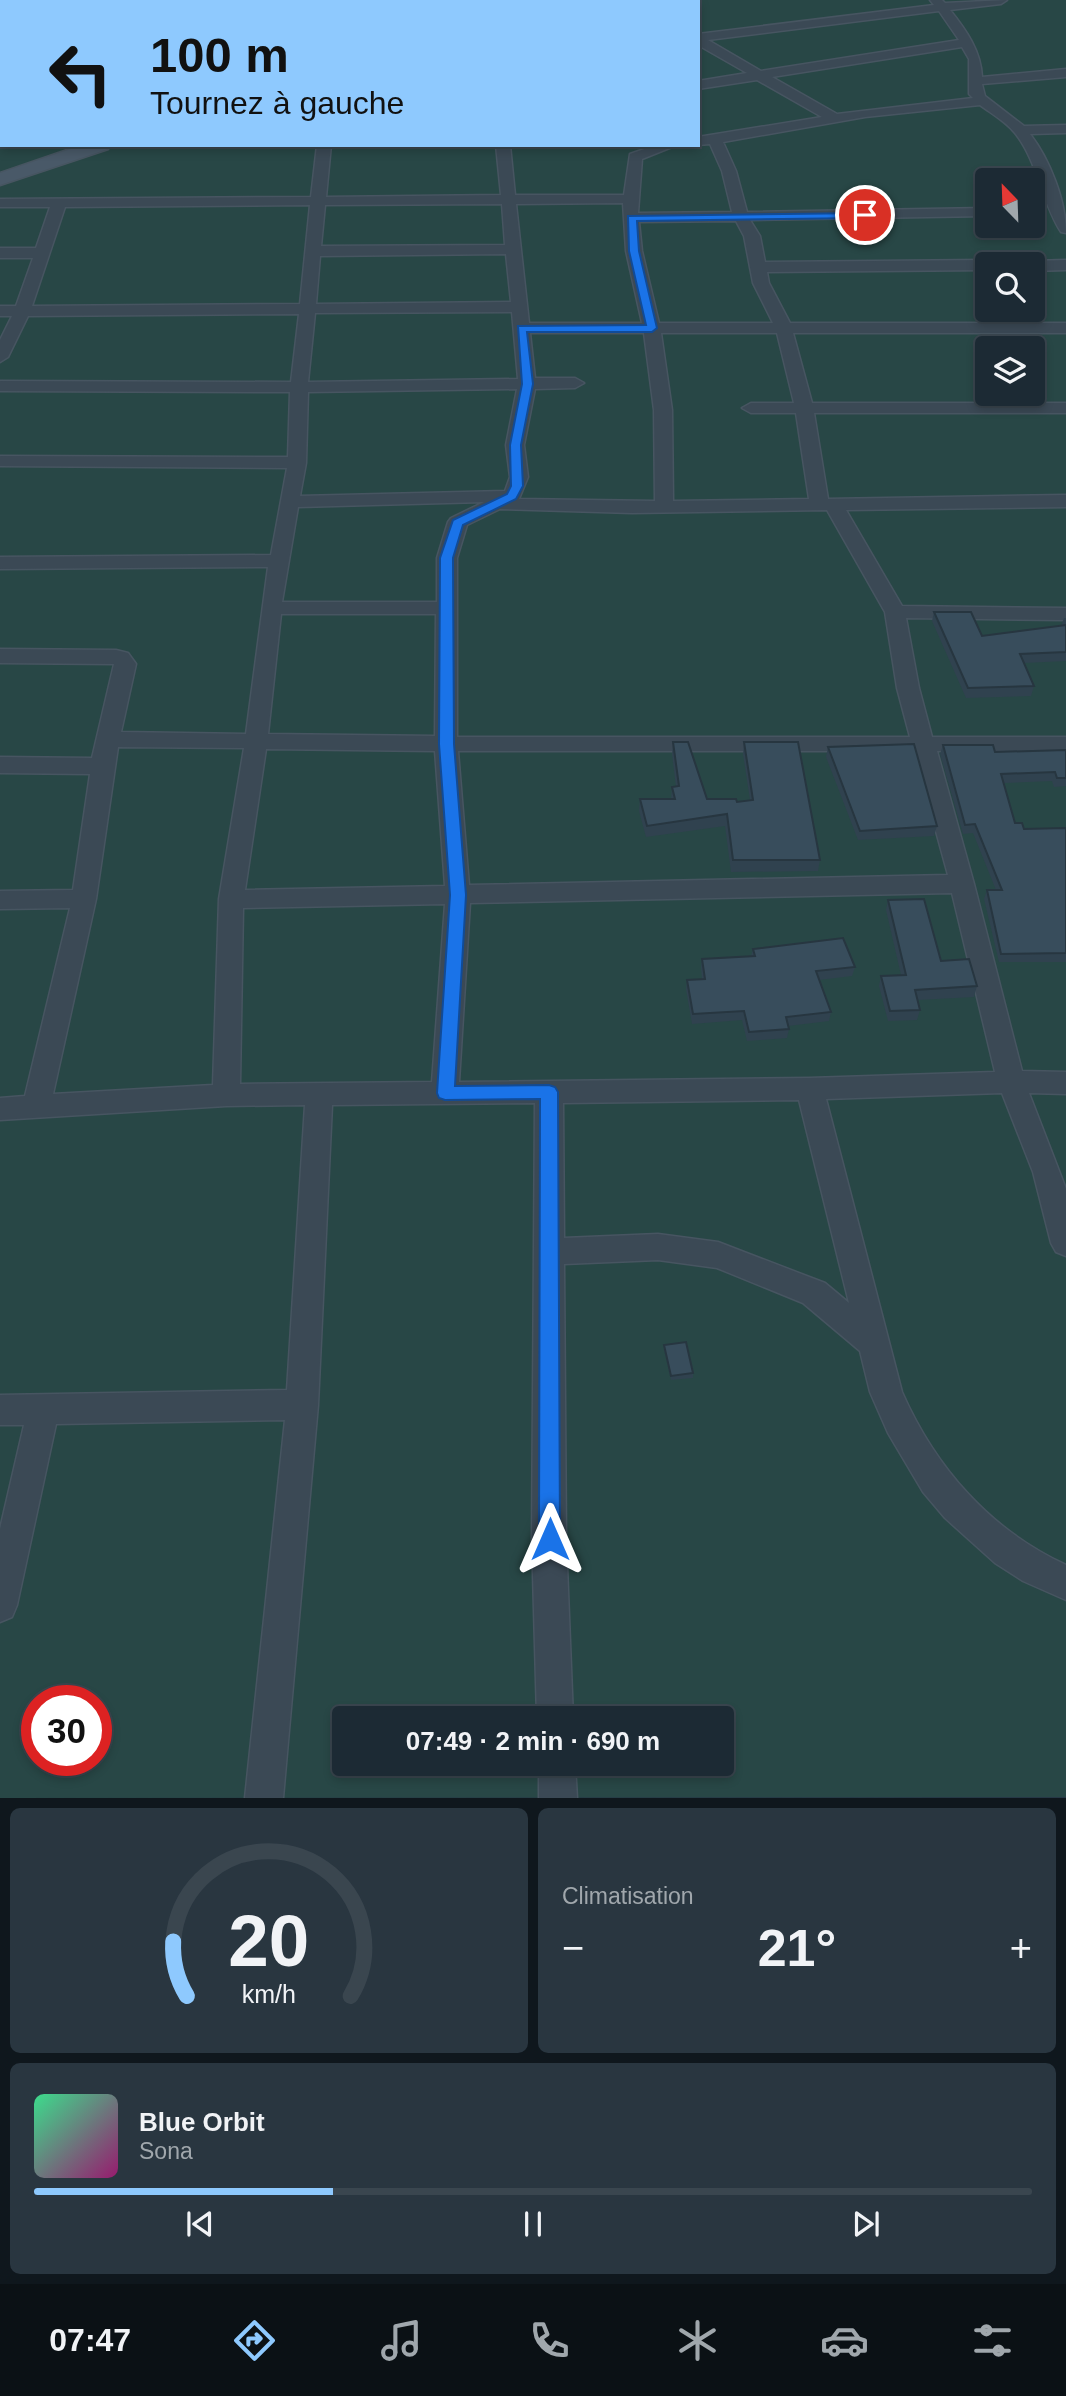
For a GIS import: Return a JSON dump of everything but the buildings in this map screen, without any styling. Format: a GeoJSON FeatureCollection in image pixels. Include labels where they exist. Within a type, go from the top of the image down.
{"type":"FeatureCollection","features":[{"type":"Feature","properties":{"kind":"street"},"geometry":{"type":"LineString","coordinates":[[700,39],[938,4],[1000,0]]}},
{"type":"Feature","properties":{"kind":"street"},"geometry":{"type":"LineString","coordinates":[[938,4],[951,18],[975,59],[976,94],[1021,130],[1039,163],[1053,195],[1055,208],[1066,229]]}},
{"type":"Feature","properties":{"kind":"street"},"geometry":{"type":"LineString","coordinates":[[700,40],[835,119]]}},
{"type":"Feature","properties":{"kind":"street"},"geometry":{"type":"LineString","coordinates":[[700,85],[965,43]]}},
{"type":"Feature","properties":{"kind":"street"},"geometry":{"type":"LineString","coordinates":[[975,81],[1066,73]]}},
{"type":"Feature","properties":{"kind":"street"},"geometry":{"type":"LineString","coordinates":[[700,141],[901,109],[983,101]]}},
{"type":"Feature","properties":{"kind":"street"},"geometry":{"type":"LineString","coordinates":[[1021,130],[1066,129]]}},
{"type":"Feature","properties":{"kind":"street"},"geometry":{"type":"LineString","coordinates":[[715,139],[729,171],[741,217],[752,236],[761,283],[784,328],[827,504],[840,519],[895,612],[908,688],[962,884],[1011,1082],[1047,1172],[1066,1243]]}},
{"type":"Feature","properties":{"kind":"street"},"geometry":{"type":"LineString","coordinates":[[0,179],[95,147]]}},
{"type":"Feature","properties":{"kind":"street"},"geometry":{"type":"LineString","coordinates":[[226,1095],[231,899],[256,743],[271,608],[297,463],[299,387],[324,147]]}},
{"type":"Feature","properties":{"kind":"street"},"geometry":{"type":"LineString","coordinates":[[445,1093],[458,895],[446,744],[447,558],[457,523],[504,500],[519,477],[515,445],[527,384],[503,147]]}},
{"type":"Feature","properties":{"kind":"street"},"geometry":{"type":"LineString","coordinates":[[664,147],[635,157],[629,199],[634,251],[652,328],[663,410],[664,506]]}},
{"type":"Feature","properties":{"kind":"street"},"geometry":{"type":"LineString","coordinates":[[0,203],[629,199]]}},
{"type":"Feature","properties":{"kind":"street"},"geometry":{"type":"LineString","coordinates":[[0,357],[22,311],[59,203]]}},
{"type":"Feature","properties":{"kind":"street"},"geometry":{"type":"LineString","coordinates":[[632,218],[975,212]]}},
{"type":"Feature","properties":{"kind":"street"},"geometry":{"type":"LineString","coordinates":[[314,251],[513,249]]}},
{"type":"Feature","properties":{"kind":"street"},"geometry":{"type":"LineString","coordinates":[[0,253],[41,253]]}},
{"type":"Feature","properties":{"kind":"street"},"geometry":{"type":"LineString","coordinates":[[757,267],[975,265]]}},
{"type":"Feature","properties":{"kind":"street"},"geometry":{"type":"LineString","coordinates":[[1045,266],[1066,265]]}},
{"type":"Feature","properties":{"kind":"street"},"geometry":{"type":"LineString","coordinates":[[0,312],[307,308],[520,318],[652,328],[1066,328]]}},
{"type":"Feature","properties":{"kind":"street"},"geometry":{"type":"LineString","coordinates":[[0,386],[299,387],[575,383]]}},
{"type":"Feature","properties":{"kind":"street"},"geometry":{"type":"LineString","coordinates":[[751,408],[1066,408]]}},
{"type":"Feature","properties":{"kind":"street"},"geometry":{"type":"LineString","coordinates":[[0,461],[297,463]]}},
{"type":"Feature","properties":{"kind":"street"},"geometry":{"type":"LineString","coordinates":[[290,502],[504,500],[530,506],[664,506],[1066,501]]}},
{"type":"Feature","properties":{"kind":"street"},"geometry":{"type":"LineString","coordinates":[[0,563],[279,561]]}},
{"type":"Feature","properties":{"kind":"street"},"geometry":{"type":"LineString","coordinates":[[271,608],[447,608]]}},
{"type":"Feature","properties":{"kind":"street"},"geometry":{"type":"LineString","coordinates":[[895,612],[1066,614]]}},
{"type":"Feature","properties":{"kind":"street"},"geometry":{"type":"LineString","coordinates":[[0,656],[121,658],[125,668],[102,766],[84,899],[37,1108]]}},
{"type":"Feature","properties":{"kind":"street"},"geometry":{"type":"LineString","coordinates":[[108,738],[256,743],[1066,744]]}},
{"type":"Feature","properties":{"kind":"street"},"geometry":{"type":"LineString","coordinates":[[0,765],[102,766]]}},
{"type":"Feature","properties":{"kind":"street"},"geometry":{"type":"LineString","coordinates":[[231,899],[962,884]]}},
{"type":"Feature","properties":{"kind":"street"},"geometry":{"type":"LineString","coordinates":[[0,900],[84,899]]}},
{"type":"Feature","properties":{"kind":"street"},"geometry":{"type":"LineString","coordinates":[[0,1109],[226,1095],[810,1089],[1011,1082],[1066,1083]]}},
{"type":"Feature","properties":{"kind":"street"},"geometry":{"type":"LineString","coordinates":[[810,1089],[886,1392],[900,1428],[918,1458],[957,1506],[990,1539],[1037,1572],[1066,1583]]}},
{"type":"Feature","properties":{"kind":"street"},"geometry":{"type":"LineString","coordinates":[[549,1092],[550,1539],[555,1706]]}},
{"type":"Feature","properties":{"kind":"street"},"geometry":{"type":"LineString","coordinates":[[264,1797],[302,1405],[319,1094]]}},
{"type":"Feature","properties":{"kind":"street"},"geometry":{"type":"LineString","coordinates":[[549,1252],[658,1247],[718,1255],[814,1293],[875,1344]]}},
{"type":"Feature","properties":{"kind":"street"},"geometry":{"type":"LineString","coordinates":[[0,1410],[302,1405]]}},
{"type":"Feature","properties":{"kind":"street"},"geometry":{"type":"LineString","coordinates":[[0,1605],[43,1409]]}},
{"type":"Feature","properties":{"kind":"street"},"geometry":{"type":"LineString","coordinates":[[557,1776],[558,1797]]}},
{"type":"Feature","properties":{"kind":"green space"},"geometry":{"type":"Polygon","coordinates":[[[700,0],[1066,0],[1066,1797],[0,1798],[0,147],[700,147],[700,0]]]}},
{"type":"Feature","properties":{"kind":"route"},"geometry":{"type":"LineString","coordinates":[[550,1539],[549,1092],[445,1093],[458,895],[446,744],[447,558],[457,523],[512,496],[517,486],[519,477],[515,445],[527,384],[522,328],[652,328],[634,251],[632,218],[865,215]]}}]}
